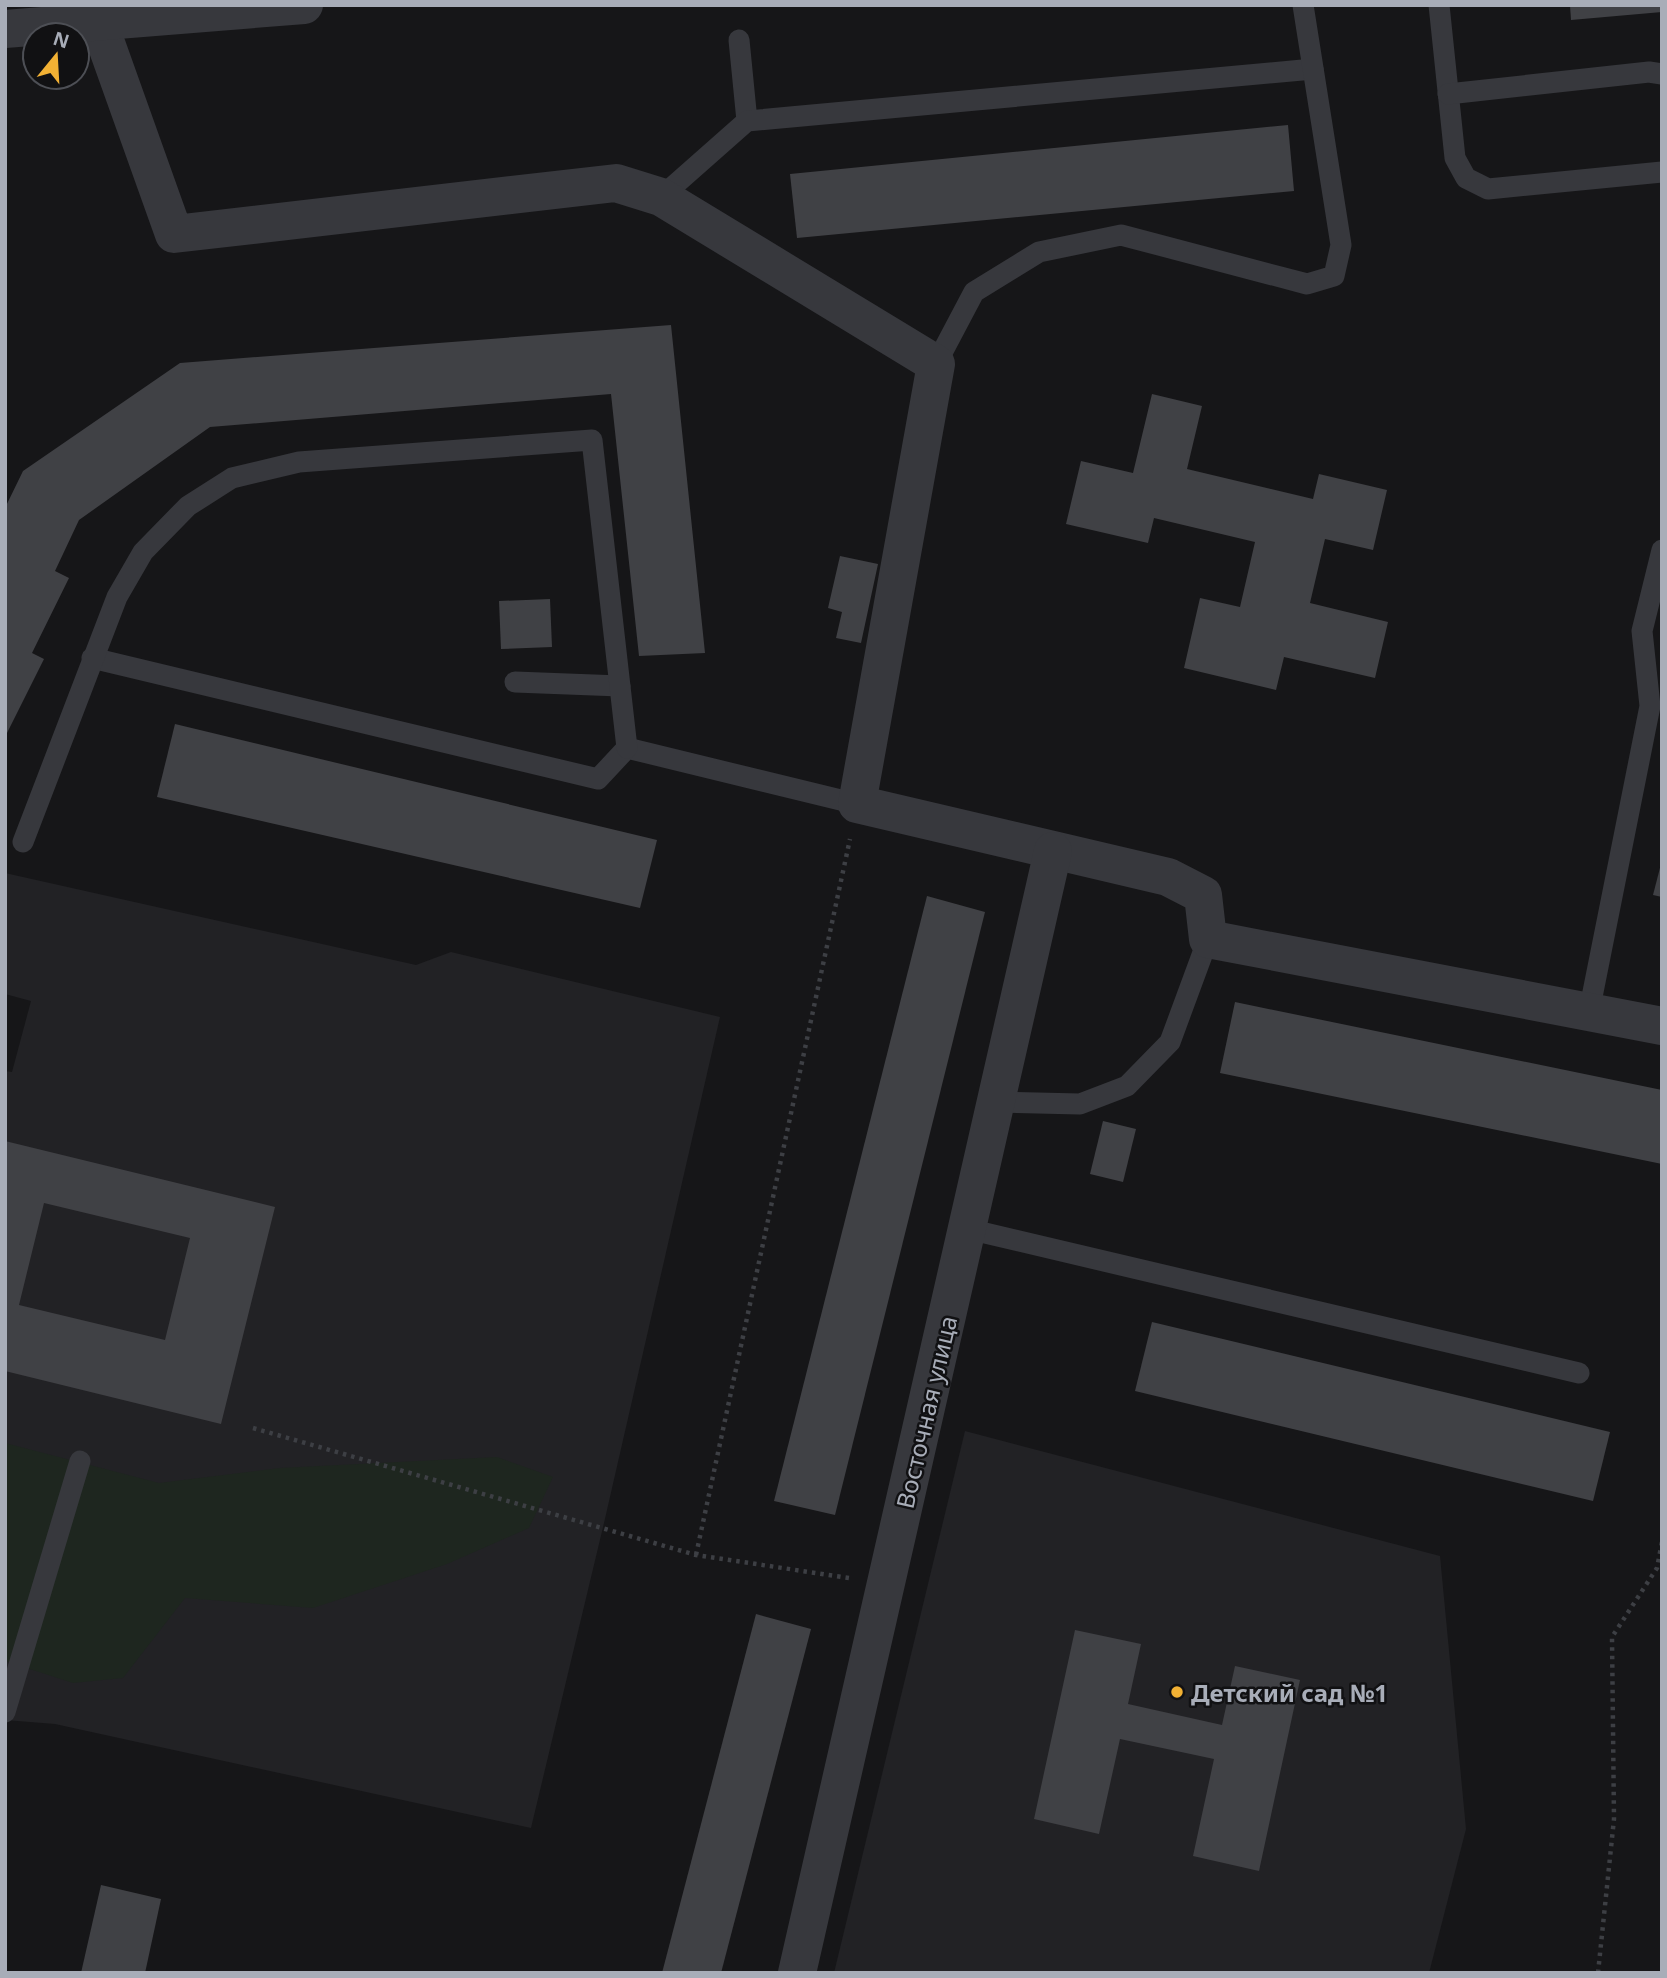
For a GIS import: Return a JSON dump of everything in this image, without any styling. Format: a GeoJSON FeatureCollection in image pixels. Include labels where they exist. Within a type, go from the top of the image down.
{"type":"FeatureCollection","features":[{"type":"Feature","properties":{"kind":"street"},"geometry":{"type":"LineString","coordinates":[[5,29],[304,5]]}},
{"type":"Feature","properties":{"kind":"street"},"geometry":{"type":"LineString","coordinates":[[98,21],[174,234],[616,183],[661,197],[936,364],[857,804],[1168,877],[1203,895],[1208,939],[1662,1026]]}},
{"type":"Feature","properties":{"kind":"street","name":"Восточная улица"},"geometry":{"type":"LineString","coordinates":[[797,1973],[1053,852]]}},
{"type":"Feature","properties":{"kind":"lane"},"geometry":{"type":"LineString","coordinates":[[936,364],[974,292],[1039,252],[1121,235],[1307,284],[1334,276],[1341,245],[1303,5]]}},
{"type":"Feature","properties":{"kind":"lane"},"geometry":{"type":"LineString","coordinates":[[1439,5],[1455,158],[1466,178],[1488,189],[1662,173]]}},
{"type":"Feature","properties":{"kind":"lane"},"geometry":{"type":"LineString","coordinates":[[739,40],[747,121]]}},
{"type":"Feature","properties":{"kind":"lane"},"geometry":{"type":"LineString","coordinates":[[661,197],[747,121],[1313,69]]}},
{"type":"Feature","properties":{"kind":"lane"},"geometry":{"type":"LineString","coordinates":[[1448,94],[1649,72],[1662,74]]}},
{"type":"Feature","properties":{"kind":"lane"},"geometry":{"type":"LineString","coordinates":[[23,842],[92,658],[117,597],[143,552],[188,506],[232,478],[299,462],[592,440],[627,748],[598,779],[92,658]]}},
{"type":"Feature","properties":{"kind":"lane"},"geometry":{"type":"LineString","coordinates":[[1589,1012],[1650,706],[1642,631],[1662,550]]}},
{"type":"Feature","properties":{"kind":"lane"},"geometry":{"type":"LineString","coordinates":[[515,682],[620,686]]}},
{"type":"Feature","properties":{"kind":"lane"},"geometry":{"type":"LineString","coordinates":[[627,748],[857,804]]}},
{"type":"Feature","properties":{"kind":"lane"},"geometry":{"type":"LineString","coordinates":[[996,1102],[1080,1104],[1126,1086],[1170,1042],[1208,939]]}},
{"type":"Feature","properties":{"kind":"lane"},"geometry":{"type":"LineString","coordinates":[[968,1229],[1579,1373]]}},
{"type":"Feature","properties":{"kind":"lane"},"geometry":{"type":"LineString","coordinates":[[5,1712],[80,1461]]}},
{"type":"Feature","properties":{"kind":"path"},"geometry":{"type":"LineString","coordinates":[[696,1555],[857,804]]}},
{"type":"Feature","properties":{"kind":"path"},"geometry":{"type":"LineString","coordinates":[[253,1429],[696,1555],[887,1584]]}},
{"type":"Feature","properties":{"kind":"path"},"geometry":{"type":"LineString","coordinates":[[1598,1973],[1614,1819],[1612,1637],[1657,1568],[1662,1542]]}},
{"type":"Feature","properties":{"kind":"shaded area"},"geometry":{"type":"Polygon","coordinates":[[[5,873],[416,965],[451,952],[720,1017],[531,1828],[55,1724],[5,1720],[5,1071],[12,1072],[31,1001],[5,994],[5,873]]]}},
{"type":"Feature","properties":{"kind":"shaded area","name":"Детский сад №1"},"geometry":{"type":"Polygon","coordinates":[[[965,1431],[1440,1556],[1466,1829],[1429,1973],[834,1973],[965,1431]]]}},
{"type":"Feature","properties":{"kind":"shaded area"},"geometry":{"type":"Polygon","coordinates":[[[5,1443],[159,1483],[280,1468],[497,1457],[553,1477],[529,1528],[447,1564],[313,1608],[185,1598],[123,1678],[73,1683],[5,1661],[5,1443]]]}},
{"type":"Feature","properties":{"kind":"building"},"geometry":{"type":"Polygon","coordinates":[[[1570,5],[1662,5],[1662,12],[1571,20],[1570,5]]]}},
{"type":"Feature","properties":{"kind":"building"},"geometry":{"type":"Polygon","coordinates":[[[1288,125],[1294,191],[797,238],[790,174],[1288,125]]]}},
{"type":"Feature","properties":{"kind":"building"},"geometry":{"type":"Polygon","coordinates":[[[671,325],[705,653],[639,656],[611,394],[210,427],[79,520],[55,571],[69,578],[32,653],[44,659],[5,737],[5,508],[23,471],[180,363],[671,325]]]}},
{"type":"Feature","properties":{"kind":"building"},"geometry":{"type":"Polygon","coordinates":[[[1152,394],[1202,406],[1187,469],[1313,499],[1319,474],[1387,490],[1373,550],[1325,539],[1310,603],[1388,622],[1375,678],[1284,657],[1276,690],[1184,668],[1200,598],[1240,607],[1255,542],[1154,518],[1148,543],[1066,524],[1081,461],[1133,473],[1152,394]]]}},
{"type":"Feature","properties":{"kind":"building"},"geometry":{"type":"Polygon","coordinates":[[[840,556],[878,564],[861,643],[836,638],[842,612],[828,608],[840,556]]]}},
{"type":"Feature","properties":{"kind":"building"},"geometry":{"type":"Polygon","coordinates":[[[550,599],[552,647],[501,649],[499,601],[550,599]]]}},
{"type":"Feature","properties":{"kind":"building"},"geometry":{"type":"Polygon","coordinates":[[[175,724],[657,840],[640,908],[157,797],[175,724]]]}},
{"type":"Feature","properties":{"kind":"building"},"geometry":{"type":"Polygon","coordinates":[[[1662,864],[1662,897],[1653,895],[1662,864]]]}},
{"type":"Feature","properties":{"kind":"building"},"geometry":{"type":"Polygon","coordinates":[[[927,896],[985,912],[835,1515],[774,1501],[927,896]]]}},
{"type":"Feature","properties":{"kind":"building"},"geometry":{"type":"Polygon","coordinates":[[[1235,1002],[1662,1090],[1662,1164],[1220,1073],[1235,1002]]]}},
{"type":"Feature","properties":{"kind":"building"},"geometry":{"type":"Polygon","coordinates":[[[1103,1121],[1136,1129],[1123,1182],[1090,1174],[1103,1121]]]}},
{"type":"Feature","properties":{"kind":"building"},"geometry":{"type":"Polygon","coordinates":[[[5,1141],[275,1207],[221,1424],[5,1371],[5,1141]],[[44,1203],[19,1305],[165,1340],[190,1238],[44,1203]]]}},
{"type":"Feature","properties":{"kind":"building"},"geometry":{"type":"Polygon","coordinates":[[[1152,1322],[1610,1432],[1593,1501],[1135,1391],[1152,1322]]]}},
{"type":"Feature","properties":{"kind":"building"},"geometry":{"type":"Polygon","coordinates":[[[756,1614],[811,1629],[721,1973],[662,1973],[756,1614]]]}},
{"type":"Feature","properties":{"kind":"building"},"geometry":{"type":"Polygon","coordinates":[[[1075,1630],[1141,1644],[1128,1704],[1222,1725],[1235,1666],[1300,1680],[1259,1871],[1193,1856],[1214,1759],[1120,1739],[1099,1834],[1034,1819],[1075,1630]]]}},
{"type":"Feature","properties":{"kind":"building"},"geometry":{"type":"Polygon","coordinates":[[[101,1885],[161,1899],[145,1973],[81,1973],[101,1885]]]}},
{"type":"Feature","properties":{"kind":"place","name":"Детский сад №1"},"geometry":{"type":"Point","coordinates":[1177,1692]}}]}
